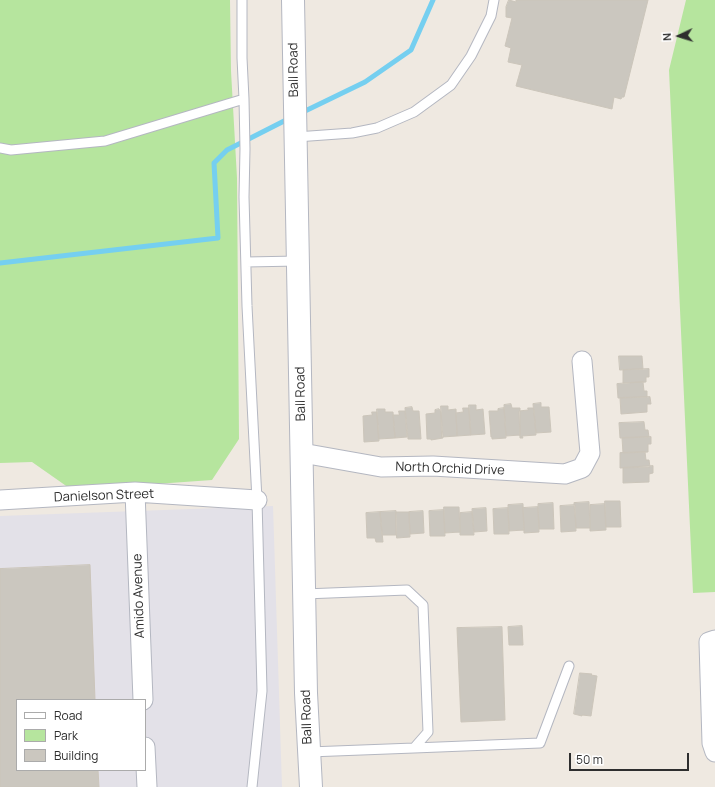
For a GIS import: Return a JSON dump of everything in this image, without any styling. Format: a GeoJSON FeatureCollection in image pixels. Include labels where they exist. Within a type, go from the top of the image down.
{"type":"FeatureCollection","features":[{"type":"Feature","properties":{"kind":"main road","name":"Ball Road"},"geometry":{"type":"LineString","coordinates":[[293,0],[306,693],[311,787]]}},
{"type":"Feature","properties":{"kind":"street","name":"North Orchid Drive"},"geometry":{"type":"LineString","coordinates":[[302,454],[381,467],[433,466],[565,474],[582,468],[590,453],[582,361]]}},
{"type":"Feature","properties":{"kind":"street","name":"Danielson Street"},"geometry":{"type":"LineString","coordinates":[[0,500],[135,492],[257,500]]}},
{"type":"Feature","properties":{"kind":"street","name":"Amido Avenue"},"geometry":{"type":"LineString","coordinates":[[135,492],[143,699]]}},
{"type":"Feature","properties":{"kind":"street"},"geometry":{"type":"LineString","coordinates":[[715,640],[709,642],[712,743],[715,752]]}},
{"type":"Feature","properties":{"kind":"street"},"geometry":{"type":"LineString","coordinates":[[146,767],[147,787]]}},
{"type":"Feature","properties":{"kind":"lane"},"geometry":{"type":"LineString","coordinates":[[242,0],[242,58],[245,134],[244,197],[257,500],[262,691],[252,787]]}},
{"type":"Feature","properties":{"kind":"lane"},"geometry":{"type":"LineString","coordinates":[[295,124],[352,133],[377,128],[414,112],[450,85],[471,56],[491,16],[494,0]]}},
{"type":"Feature","properties":{"kind":"lane"},"geometry":{"type":"LineString","coordinates":[[0,148],[11,150],[105,141],[244,99]]}},
{"type":"Feature","properties":{"kind":"lane"},"geometry":{"type":"LineString","coordinates":[[246,262],[298,261]]}},
{"type":"Feature","properties":{"kind":"lane"},"geometry":{"type":"LineString","coordinates":[[304,594],[407,590],[423,605],[428,732],[414,748]]}},
{"type":"Feature","properties":{"kind":"lane"},"geometry":{"type":"LineString","coordinates":[[309,752],[540,743],[569,666]]}},
{"type":"Feature","properties":{"kind":"shaded area"},"geometry":{"type":"Polygon","coordinates":[[[273,506],[282,787],[0,787],[0,516],[273,506]]]}},
{"type":"Feature","properties":{"kind":"green space"},"geometry":{"type":"Polygon","coordinates":[[[0,0],[230,0],[231,71],[237,178],[239,439],[212,480],[72,490],[32,462],[0,463],[0,0]]]}},
{"type":"Feature","properties":{"kind":"green space"},"geometry":{"type":"Polygon","coordinates":[[[686,0],[715,0],[715,592],[693,593],[669,70],[686,0]]]}},
{"type":"Feature","properties":{"kind":"building"},"geometry":{"type":"Polygon","coordinates":[[[509,0],[516,2],[516,0],[648,0],[624,97],[621,99],[614,97],[612,109],[516,86],[522,65],[508,62],[511,48],[505,46],[512,18],[506,17],[506,7],[509,0]]]}},
{"type":"Feature","properties":{"kind":"building"},"geometry":{"type":"Polygon","coordinates":[[[619,356],[642,356],[643,369],[620,370],[619,356]]]}},
{"type":"Feature","properties":{"kind":"building"},"geometry":{"type":"Polygon","coordinates":[[[649,369],[649,377],[646,377],[646,382],[623,383],[623,370],[649,369]]]}},
{"type":"Feature","properties":{"kind":"building"},"geometry":{"type":"Polygon","coordinates":[[[643,382],[644,391],[647,391],[647,397],[618,398],[617,384],[643,382]]]}},
{"type":"Feature","properties":{"kind":"building"},"geometry":{"type":"Polygon","coordinates":[[[650,397],[651,404],[647,404],[647,412],[621,414],[620,398],[650,397]]]}},
{"type":"Feature","properties":{"kind":"building"},"geometry":{"type":"Polygon","coordinates":[[[541,403],[541,407],[549,407],[551,432],[536,433],[533,404],[541,403]]]}},
{"type":"Feature","properties":{"kind":"building"},"geometry":{"type":"Polygon","coordinates":[[[511,404],[512,408],[520,408],[520,435],[506,436],[504,405],[511,404]]]}},
{"type":"Feature","properties":{"kind":"building"},"geometry":{"type":"Polygon","coordinates":[[[469,405],[476,405],[476,410],[483,409],[485,434],[471,435],[469,405]]]}},
{"type":"Feature","properties":{"kind":"building"},"geometry":{"type":"Polygon","coordinates":[[[441,406],[448,406],[448,410],[456,409],[457,436],[442,437],[441,406]]]}},
{"type":"Feature","properties":{"kind":"building"},"geometry":{"type":"Polygon","coordinates":[[[412,407],[413,411],[419,411],[421,439],[408,439],[405,408],[412,407]]]}},
{"type":"Feature","properties":{"kind":"building"},"geometry":{"type":"Polygon","coordinates":[[[463,408],[469,408],[471,435],[457,436],[456,413],[463,412],[463,408]]]}},
{"type":"Feature","properties":{"kind":"building"},"geometry":{"type":"Polygon","coordinates":[[[504,408],[506,438],[492,439],[489,411],[498,411],[498,409],[504,408]]]}},
{"type":"Feature","properties":{"kind":"building"},"geometry":{"type":"Polygon","coordinates":[[[528,408],[533,408],[534,410],[536,435],[522,436],[523,438],[520,438],[519,411],[528,410],[528,408]]]}},
{"type":"Feature","properties":{"kind":"building"},"geometry":{"type":"Polygon","coordinates":[[[377,409],[385,409],[385,412],[393,412],[395,438],[379,439],[377,409]]]}},
{"type":"Feature","properties":{"kind":"building"},"geometry":{"type":"Polygon","coordinates":[[[439,409],[441,412],[443,438],[431,440],[427,439],[426,414],[435,413],[435,410],[439,409]]]}},
{"type":"Feature","properties":{"kind":"building"},"geometry":{"type":"Polygon","coordinates":[[[399,411],[405,411],[407,437],[395,438],[393,415],[399,415],[399,411]]]}},
{"type":"Feature","properties":{"kind":"building"},"geometry":{"type":"Polygon","coordinates":[[[372,412],[377,412],[379,441],[364,442],[363,416],[372,415],[372,412]]]}},
{"type":"Feature","properties":{"kind":"building"},"geometry":{"type":"Polygon","coordinates":[[[644,422],[645,430],[648,430],[649,437],[620,438],[619,423],[644,422]]]}},
{"type":"Feature","properties":{"kind":"building"},"geometry":{"type":"Polygon","coordinates":[[[651,437],[651,444],[648,444],[648,452],[623,453],[622,438],[651,437]]]}},
{"type":"Feature","properties":{"kind":"building"},"geometry":{"type":"Polygon","coordinates":[[[645,452],[646,460],[649,460],[650,467],[620,468],[620,453],[645,452]]]}},
{"type":"Feature","properties":{"kind":"building"},"geometry":{"type":"Polygon","coordinates":[[[653,466],[653,473],[649,474],[649,482],[623,483],[623,468],[653,466]]]}},
{"type":"Feature","properties":{"kind":"building"},"geometry":{"type":"Polygon","coordinates":[[[605,501],[620,501],[621,527],[606,527],[605,501]]]}},
{"type":"Feature","properties":{"kind":"building"},"geometry":{"type":"Polygon","coordinates":[[[589,502],[590,528],[576,528],[574,503],[589,502]]]}},
{"type":"Feature","properties":{"kind":"building"},"geometry":{"type":"Polygon","coordinates":[[[553,503],[554,529],[539,529],[538,504],[553,503]]]}},
{"type":"Feature","properties":{"kind":"building"},"geometry":{"type":"Polygon","coordinates":[[[523,504],[524,530],[509,531],[508,505],[523,504]]]}},
{"type":"Feature","properties":{"kind":"building"},"geometry":{"type":"Polygon","coordinates":[[[605,504],[606,530],[590,531],[590,505],[605,504]]]}},
{"type":"Feature","properties":{"kind":"building"},"geometry":{"type":"Polygon","coordinates":[[[575,505],[576,531],[561,532],[560,506],[575,505]]]}},
{"type":"Feature","properties":{"kind":"building"},"geometry":{"type":"Polygon","coordinates":[[[444,507],[459,507],[460,532],[445,533],[444,507]]]}},
{"type":"Feature","properties":{"kind":"building"},"geometry":{"type":"Polygon","coordinates":[[[538,507],[539,532],[524,533],[523,508],[538,507]]]}},
{"type":"Feature","properties":{"kind":"building"},"geometry":{"type":"Polygon","coordinates":[[[486,508],[487,531],[474,532],[472,509],[486,508]]]}},
{"type":"Feature","properties":{"kind":"building"},"geometry":{"type":"Polygon","coordinates":[[[508,508],[509,534],[494,534],[493,509],[508,508]]]}},
{"type":"Feature","properties":{"kind":"building"},"geometry":{"type":"Polygon","coordinates":[[[444,510],[445,536],[430,536],[429,511],[444,510]]]}},
{"type":"Feature","properties":{"kind":"building"},"geometry":{"type":"Polygon","coordinates":[[[396,511],[396,535],[382,535],[380,512],[396,511]]]}},
{"type":"Feature","properties":{"kind":"building"},"geometry":{"type":"Polygon","coordinates":[[[423,511],[424,533],[410,534],[409,512],[423,511]]]}},
{"type":"Feature","properties":{"kind":"building"},"geometry":{"type":"Polygon","coordinates":[[[380,512],[383,542],[376,542],[375,538],[367,538],[366,513],[380,512]]]}},
{"type":"Feature","properties":{"kind":"building"},"geometry":{"type":"Polygon","coordinates":[[[396,512],[409,512],[410,537],[397,538],[396,512]]]}},
{"type":"Feature","properties":{"kind":"building"},"geometry":{"type":"Polygon","coordinates":[[[472,512],[474,535],[460,535],[460,513],[472,512]]]}},
{"type":"Feature","properties":{"kind":"building"},"geometry":{"type":"Polygon","coordinates":[[[90,565],[95,699],[16,699],[16,771],[98,771],[99,787],[0,787],[0,569],[90,565]]]}},
{"type":"Feature","properties":{"kind":"building"},"geometry":{"type":"Polygon","coordinates":[[[522,626],[523,645],[509,645],[508,627],[522,626]]]}},
{"type":"Feature","properties":{"kind":"building"},"geometry":{"type":"Polygon","coordinates":[[[502,627],[505,720],[461,722],[457,628],[502,627]]]}},
{"type":"Feature","properties":{"kind":"building"},"geometry":{"type":"Polygon","coordinates":[[[580,673],[597,676],[591,716],[574,714],[580,673]]]}},
{"type":"Feature","properties":{"kind":"waterway"},"geometry":{"type":"LineString","coordinates":[[301,113],[365,82],[411,50],[433,0]]}},
{"type":"Feature","properties":{"kind":"waterway"},"geometry":{"type":"LineString","coordinates":[[0,263],[218,238],[214,163],[227,150],[290,118]]}}]}
